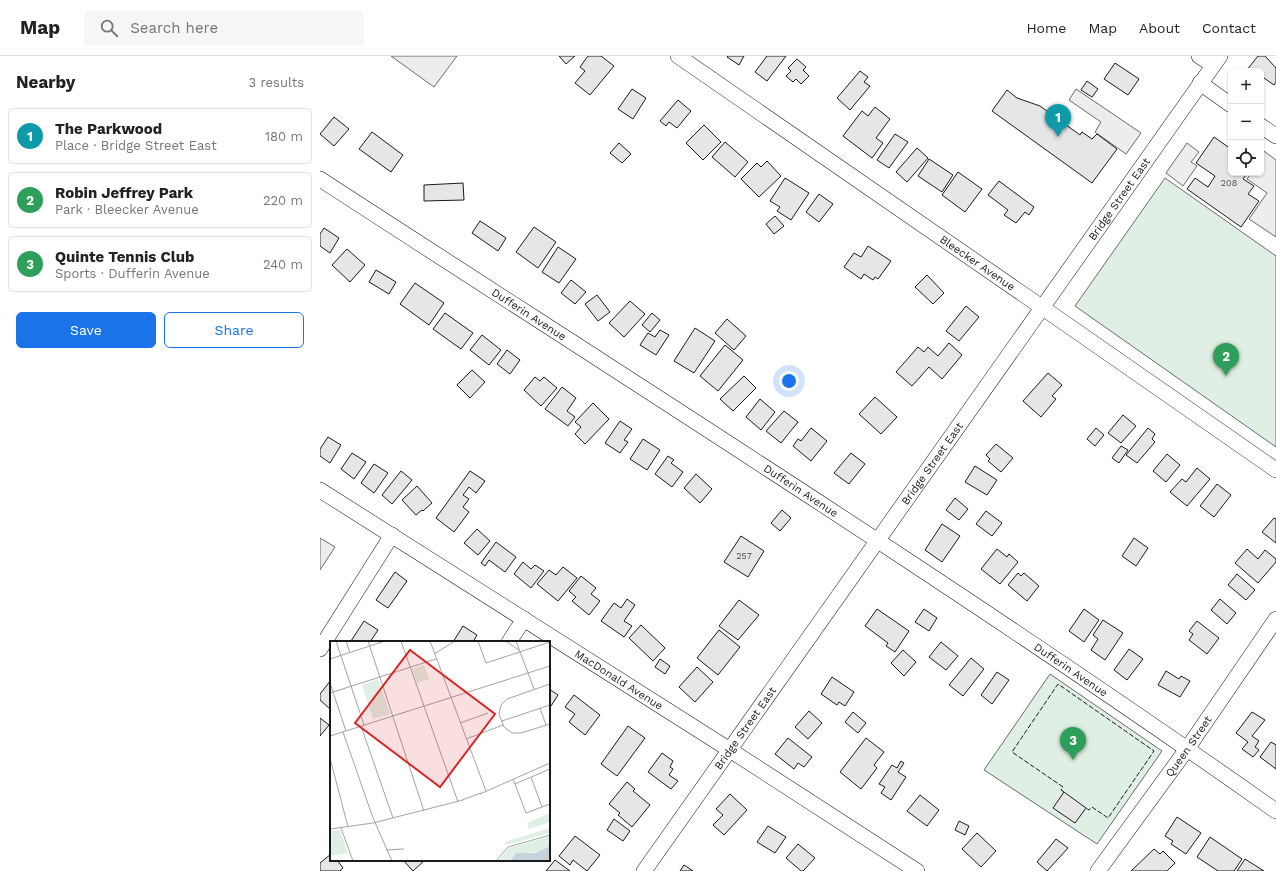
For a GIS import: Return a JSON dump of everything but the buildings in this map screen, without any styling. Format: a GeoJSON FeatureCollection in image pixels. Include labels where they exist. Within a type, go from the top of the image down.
{"type":"FeatureCollection","features":[{"type":"Feature","properties":{"kind":"street","name":"Bleecker Avenue"},"geometry":{"type":"LineString","coordinates":[[678,56],[1276,470]]}},
{"type":"Feature","properties":{"kind":"street"},"geometry":{"type":"LineString","coordinates":[[1199,56],[1216,61]]}},
{"type":"Feature","properties":{"kind":"street","name":"Bridge Street East"},"geometry":{"type":"LineString","coordinates":[[644,871],[1216,61]]}},
{"type":"Feature","properties":{"kind":"street"},"geometry":{"type":"LineString","coordinates":[[1200,83],[1230,104]]}},
{"type":"Feature","properties":{"kind":"street"},"geometry":{"type":"LineString","coordinates":[[1264,128],[1276,136]]}},
{"type":"Feature","properties":{"kind":"street","name":"Dufferin Avenue"},"geometry":{"type":"LineString","coordinates":[[320,179],[877,541],[1187,749],[1276,812]]}},
{"type":"Feature","properties":{"kind":"street","name":"MacDonald Avenue"},"geometry":{"type":"LineString","coordinates":[[320,490],[730,750],[917,871]]}},
{"type":"Feature","properties":{"kind":"street"},"geometry":{"type":"LineString","coordinates":[[320,649],[392,535]]}},
{"type":"Feature","properties":{"kind":"street"},"geometry":{"type":"LineString","coordinates":[[510,641],[524,619]]}},
{"type":"Feature","properties":{"kind":"street","name":"Queen Street"},"geometry":{"type":"LineString","coordinates":[[1098,871],[1187,749],[1276,620]]}},
{"type":"Feature","properties":{"kind":"green space"},"geometry":{"type":"Polygon","coordinates":[[[1165,178],[1276,256],[1276,447],[1075,306],[1165,178]]]}},
{"type":"Feature","properties":{"kind":"green space"},"geometry":{"type":"Polygon","coordinates":[[[1050,674],[1162,751],[1097,844],[984,770],[1050,674]]]}},
{"type":"Feature","properties":{"kind":"shaded area"},"geometry":{"type":"Polygon","coordinates":[[[391,56],[457,56],[434,87],[391,56]]]}},
{"type":"Feature","properties":{"kind":"shaded area"},"geometry":{"type":"Polygon","coordinates":[[[1076,89],[1141,133],[1126,154],[1095,132],[1101,122],[1069,100],[1076,89]]]}},
{"type":"Feature","properties":{"kind":"shaded area"},"geometry":{"type":"Polygon","coordinates":[[[1187,143],[1199,152],[1191,162],[1197,166],[1183,186],[1166,173],[1187,143]]]}},
{"type":"Feature","properties":{"kind":"shaded area"},"geometry":{"type":"Polygon","coordinates":[[[1264,151],[1276,160],[1276,237],[1249,219],[1267,193],[1247,179],[1249,176],[1264,176],[1264,151]]]}},
{"type":"Feature","properties":{"kind":"shaded area"},"geometry":{"type":"Polygon","coordinates":[[[320,538],[335,547],[320,570],[320,538]]]}},
{"type":"Feature","properties":{"kind":"fence"},"geometry":{"type":"LineString","coordinates":[[1064,792],[1061,790],[1063,787],[1012,752],[1058,684],[1154,751],[1108,818],[1092,807],[1089,810],[1086,808]]}},
{"type":"Feature","properties":{"kind":"place","name":"The Parkwood"},"geometry":{"type":"Point","coordinates":[1058,137]}},
{"type":"Feature","properties":{"kind":"place","name":"Robin Jeffrey Park"},"geometry":{"type":"Point","coordinates":[1226,376]}},
{"type":"Feature","properties":{"kind":"place","name":"Quinte Tennis Club"},"geometry":{"type":"Point","coordinates":[1073,760]}}]}
